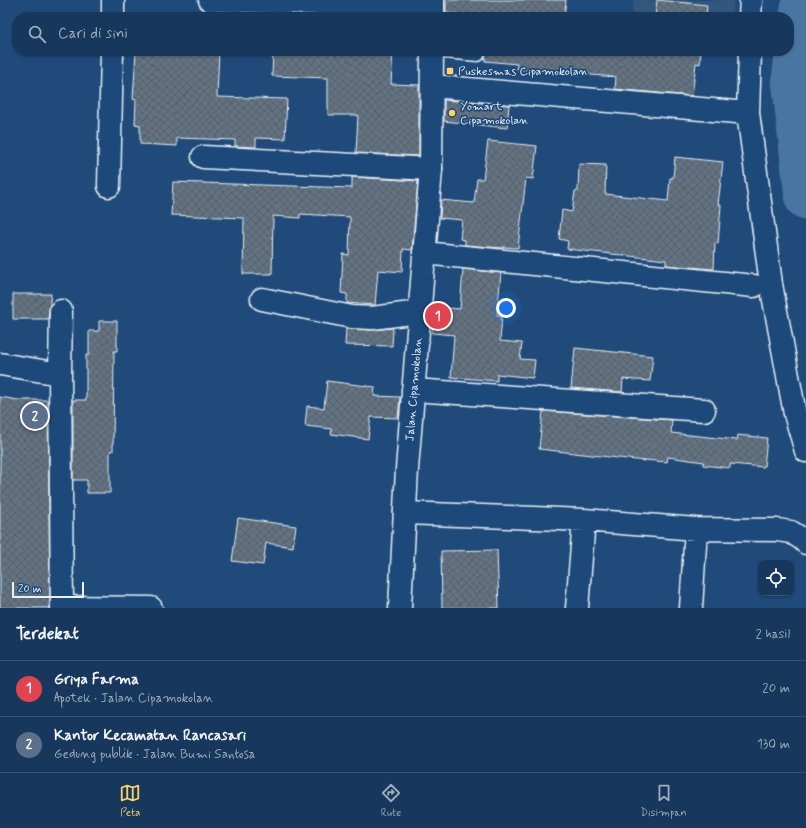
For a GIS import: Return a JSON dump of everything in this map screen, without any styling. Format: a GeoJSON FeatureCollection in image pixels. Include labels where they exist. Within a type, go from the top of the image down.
{"type":"FeatureCollection","features":[{"type":"Feature","properties":{"kind":"street"},"geometry":{"type":"LineString","coordinates":[[113,12],[114,0]]}},
{"type":"Feature","properties":{"kind":"street"},"geometry":{"type":"LineString","coordinates":[[210,0],[433,8]]}},
{"type":"Feature","properties":{"kind":"street"},"geometry":{"type":"LineString","coordinates":[[750,12],[751,0]]}},
{"type":"Feature","properties":{"kind":"street"},"geometry":{"type":"LineString","coordinates":[[109,186],[112,56]]}},
{"type":"Feature","properties":{"kind":"street","name":"Jalan Cipamokolan"},"geometry":{"type":"LineString","coordinates":[[400,608],[413,390],[431,169],[432,56]]}},
{"type":"Feature","properties":{"kind":"street"},"geometry":{"type":"LineString","coordinates":[[750,56],[748,113],[771,284],[795,414],[806,451]]}},
{"type":"Feature","properties":{"kind":"street"},"geometry":{"type":"LineString","coordinates":[[432,86],[748,113]]}},
{"type":"Feature","properties":{"kind":"street"},"geometry":{"type":"LineString","coordinates":[[203,157],[431,169]]}},
{"type":"Feature","properties":{"kind":"street"},"geometry":{"type":"LineString","coordinates":[[424,253],[754,286]]}},
{"type":"Feature","properties":{"kind":"street"},"geometry":{"type":"LineString","coordinates":[[262,299],[352,317],[372,318],[419,312]]}},
{"type":"Feature","properties":{"kind":"street"},"geometry":{"type":"LineString","coordinates":[[61,311],[60,374],[62,608],[151,608]]}},
{"type":"Feature","properties":{"kind":"street"},"geometry":{"type":"LineString","coordinates":[[0,364],[60,374]]}},
{"type":"Feature","properties":{"kind":"street"},"geometry":{"type":"LineString","coordinates":[[413,390],[704,410]]}},
{"type":"Feature","properties":{"kind":"street"},"geometry":{"type":"LineString","coordinates":[[405,513],[584,520],[696,529],[778,530],[791,532],[806,543]]}},
{"type":"Feature","properties":{"kind":"street"},"geometry":{"type":"LineString","coordinates":[[577,608],[584,520]]}},
{"type":"Feature","properties":{"kind":"street"},"geometry":{"type":"LineString","coordinates":[[692,608],[696,529]]}},
{"type":"Feature","properties":{"kind":"shaded area"},"geometry":{"type":"Polygon","coordinates":[[[633,0],[734,0],[733,12],[632,12],[633,0]]]}},
{"type":"Feature","properties":{"kind":"building"},"geometry":{"type":"Polygon","coordinates":[[[446,0],[566,0],[565,12],[446,12],[446,0]]]}},
{"type":"Feature","properties":{"kind":"building"},"geometry":{"type":"Polygon","coordinates":[[[657,0],[707,5],[706,12],[656,12],[657,0]]]}},
{"type":"Feature","properties":{"kind":"building"},"geometry":{"type":"Polygon","coordinates":[[[136,56],[219,56],[217,97],[287,99],[285,139],[256,138],[256,147],[235,146],[235,140],[177,138],[177,146],[140,144],[140,125],[135,124],[136,100],[133,99],[136,56]]]}},
{"type":"Feature","properties":{"kind":"building"},"geometry":{"type":"Polygon","coordinates":[[[273,56],[393,56],[391,84],[419,85],[419,156],[356,153],[358,115],[328,115],[328,78],[272,76],[273,56]]]}},
{"type":"Feature","properties":{"kind":"building"},"geometry":{"type":"Polygon","coordinates":[[[486,56],[701,56],[700,64],[696,63],[692,96],[615,89],[616,77],[517,69],[517,64],[485,61],[486,56]]]}},
{"type":"Feature","properties":{"kind":"building"},"geometry":{"type":"Polygon","coordinates":[[[444,100],[509,105],[507,128],[444,121],[444,100]]]}},
{"type":"Feature","properties":{"kind":"building"},"geometry":{"type":"Polygon","coordinates":[[[488,141],[537,146],[533,179],[526,178],[518,248],[465,245],[465,240],[460,239],[462,220],[440,218],[441,200],[474,203],[477,179],[483,179],[488,141]]]}},
{"type":"Feature","properties":{"kind":"building"},"geometry":{"type":"Polygon","coordinates":[[[675,157],[723,162],[718,205],[721,205],[718,244],[715,243],[714,269],[666,265],[666,260],[567,249],[568,241],[559,239],[562,210],[572,212],[575,191],[578,191],[579,164],[606,165],[605,194],[668,201],[670,178],[673,178],[675,157]]]}},
{"type":"Feature","properties":{"kind":"building"},"geometry":{"type":"Polygon","coordinates":[[[352,177],[418,181],[412,250],[403,249],[402,272],[378,270],[375,305],[347,303],[347,294],[341,293],[343,254],[349,255],[350,217],[300,214],[300,218],[273,216],[272,274],[243,274],[244,218],[171,215],[173,182],[352,188],[352,177]]]}},
{"type":"Feature","properties":{"kind":"building"},"geometry":{"type":"Polygon","coordinates":[[[463,269],[501,273],[497,315],[502,316],[500,341],[522,343],[520,359],[535,360],[533,378],[497,374],[497,381],[451,377],[454,335],[432,333],[434,307],[460,309],[463,269]]]}},
{"type":"Feature","properties":{"kind":"building"},"geometry":{"type":"Polygon","coordinates":[[[13,294],[51,294],[48,319],[13,319],[13,294]]]}},
{"type":"Feature","properties":{"kind":"building"},"geometry":{"type":"Polygon","coordinates":[[[99,321],[117,321],[117,351],[114,351],[113,451],[110,451],[110,493],[87,493],[87,480],[73,480],[73,400],[86,400],[86,355],[89,355],[89,331],[99,331],[99,321]]]}},
{"type":"Feature","properties":{"kind":"building"},"geometry":{"type":"Polygon","coordinates":[[[393,328],[392,346],[345,345],[346,329],[372,330],[393,328]]]}},
{"type":"Feature","properties":{"kind":"building"},"geometry":{"type":"Polygon","coordinates":[[[575,348],[653,356],[650,381],[623,379],[622,392],[571,388],[575,348]]]}},
{"type":"Feature","properties":{"kind":"building"},"geometry":{"type":"Polygon","coordinates":[[[327,381],[375,387],[374,396],[400,397],[398,418],[371,417],[368,439],[331,434],[332,429],[305,426],[307,406],[324,408],[327,381]]]}},
{"type":"Feature","properties":{"kind":"building"},"geometry":{"type":"Polygon","coordinates":[[[0,397],[18,400],[48,400],[50,608],[0,608],[0,397]]]}},
{"type":"Feature","properties":{"kind":"building"},"geometry":{"type":"Polygon","coordinates":[[[543,411],[672,420],[671,433],[737,440],[738,435],[767,438],[764,467],[730,464],[730,468],[703,465],[704,462],[668,457],[667,462],[645,461],[539,449],[543,411]]]}},
{"type":"Feature","properties":{"kind":"building"},"geometry":{"type":"Polygon","coordinates":[[[238,518],[296,526],[293,547],[266,543],[263,565],[232,561],[238,518]]]}},
{"type":"Feature","properties":{"kind":"building"},"geometry":{"type":"Polygon","coordinates":[[[497,550],[499,608],[442,608],[441,551],[497,550]]]}},
{"type":"Feature","properties":{"kind":"waterway"},"geometry":{"type":"LineString","coordinates":[[803,0],[793,80],[806,198]]}},
{"type":"Feature","properties":{"kind":"place","name":"Puskesmas Cipamokolan"},"geometry":{"type":"Point","coordinates":[450,71]}},
{"type":"Feature","properties":{"kind":"place","name":"Yomart Cipamokolan"},"geometry":{"type":"Point","coordinates":[452,113]}},
{"type":"Feature","properties":{"kind":"place","name":"Griya Farma"},"geometry":{"type":"Point","coordinates":[438,316]}},
{"type":"Feature","properties":{"kind":"place","name":"Kantor Kecamatan Rancasari"},"geometry":{"type":"Point","coordinates":[35,416]}}]}
